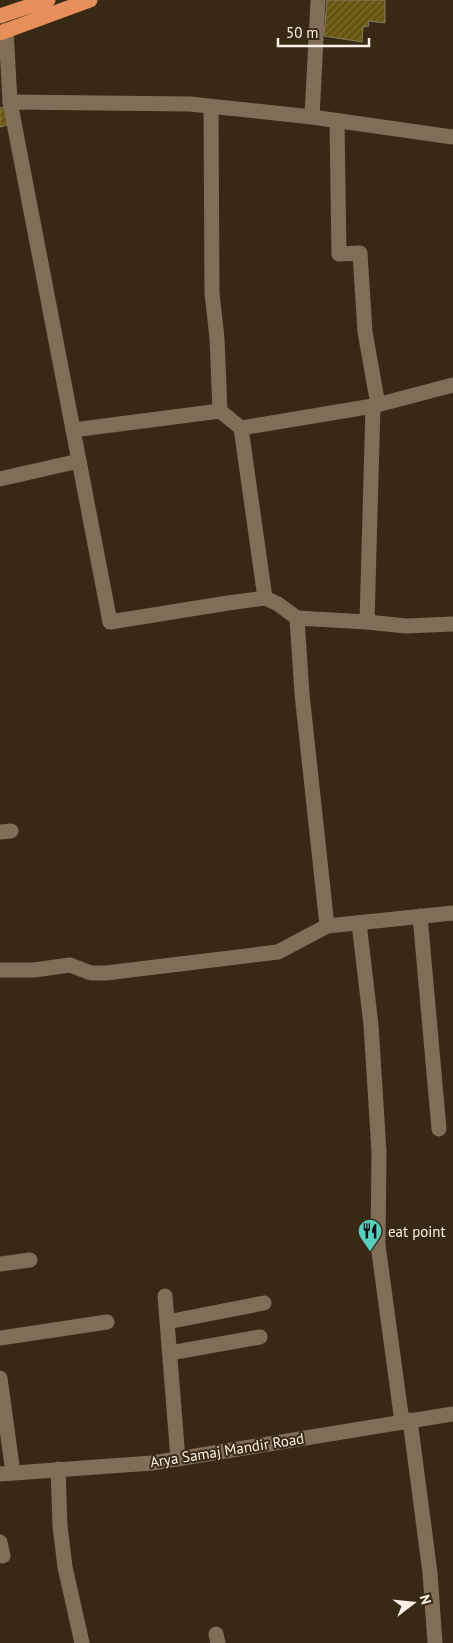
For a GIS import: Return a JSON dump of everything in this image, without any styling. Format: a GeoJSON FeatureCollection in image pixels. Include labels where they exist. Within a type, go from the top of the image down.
{"type":"FeatureCollection","features":[{"type":"Feature","properties":{"kind":"highway"},"geometry":{"type":"LineString","coordinates":[[0,16],[48,0]]}},
{"type":"Feature","properties":{"kind":"highway"},"geometry":{"type":"LineString","coordinates":[[3,32],[90,0]]}},
{"type":"Feature","properties":{"kind":"street"},"geometry":{"type":"LineString","coordinates":[[312,117],[318,0]]}},
{"type":"Feature","properties":{"kind":"street"},"geometry":{"type":"LineString","coordinates":[[3,32],[10,102],[110,622],[265,598],[278,604],[297,618],[406,626],[453,624]]}},
{"type":"Feature","properties":{"kind":"street"},"geometry":{"type":"LineString","coordinates":[[10,102],[181,104],[312,117],[453,137]]}},
{"type":"Feature","properties":{"kind":"street"},"geometry":{"type":"LineString","coordinates":[[211,107],[212,292],[217,338],[220,411]]}},
{"type":"Feature","properties":{"kind":"street"},"geometry":{"type":"LineString","coordinates":[[337,121],[339,254],[360,253],[365,332],[375,405],[367,622]]}},
{"type":"Feature","properties":{"kind":"street"},"geometry":{"type":"LineString","coordinates":[[241,428],[375,405],[453,385]]}},
{"type":"Feature","properties":{"kind":"street"},"geometry":{"type":"LineString","coordinates":[[73,430],[220,411],[241,428],[265,598]]}},
{"type":"Feature","properties":{"kind":"street"},"geometry":{"type":"LineString","coordinates":[[0,478],[79,461]]}},
{"type":"Feature","properties":{"kind":"street"},"geometry":{"type":"LineString","coordinates":[[297,618],[302,694],[327,926]]}},
{"type":"Feature","properties":{"kind":"street"},"geometry":{"type":"LineString","coordinates":[[0,970],[34,970],[70,965],[91,974],[278,952],[327,926],[453,913]]}},
{"type":"Feature","properties":{"kind":"street"},"geometry":{"type":"LineString","coordinates":[[420,916],[439,1129]]}},
{"type":"Feature","properties":{"kind":"street"},"geometry":{"type":"LineString","coordinates":[[360,922],[371,1025],[379,1152],[378,1245],[430,1572],[435,1643]]}},
{"type":"Feature","properties":{"kind":"street"},"geometry":{"type":"LineString","coordinates":[[0,1264],[30,1260]]}},
{"type":"Feature","properties":{"kind":"street"},"geometry":{"type":"LineString","coordinates":[[165,1296],[178,1459]]}},
{"type":"Feature","properties":{"kind":"street"},"geometry":{"type":"LineString","coordinates":[[167,1322],[264,1303]]}},
{"type":"Feature","properties":{"kind":"street"},"geometry":{"type":"LineString","coordinates":[[0,1338],[106,1322]]}},
{"type":"Feature","properties":{"kind":"street"},"geometry":{"type":"LineString","coordinates":[[170,1353],[260,1337]]}},
{"type":"Feature","properties":{"kind":"street"},"geometry":{"type":"LineString","coordinates":[[0,1378],[7,1474]]}},
{"type":"Feature","properties":{"kind":"street","name":"Arya Samaj Mandir Road"},"geometry":{"type":"LineString","coordinates":[[7,1474],[152,1463],[453,1414]]}},
{"type":"Feature","properties":{"kind":"street"},"geometry":{"type":"LineString","coordinates":[[58,1469],[60,1526],[65,1567],[82,1643]]}},
{"type":"Feature","properties":{"kind":"building"},"geometry":{"type":"Polygon","coordinates":[[[327,0],[385,0],[385,23],[368,21],[369,26],[363,27],[362,42],[324,36],[327,0]]]}},
{"type":"Feature","properties":{"kind":"building"},"geometry":{"type":"Polygon","coordinates":[[[7,106],[12,124],[0,127],[0,108],[7,106]]]}},
{"type":"Feature","properties":{"kind":"place","name":"eat point"},"geometry":{"type":"Point","coordinates":[370,1252]}}]}
